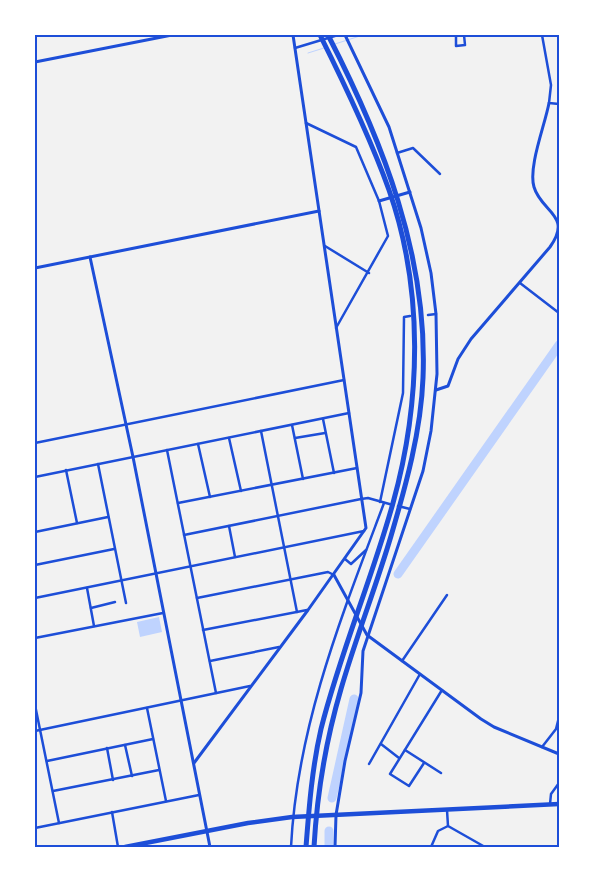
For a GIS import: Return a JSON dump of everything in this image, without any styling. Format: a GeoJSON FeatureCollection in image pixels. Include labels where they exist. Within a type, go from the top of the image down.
{"type":"FeatureCollection","features":[{"type":"Feature","properties":{"kind":"highway"},"geometry":{"type":"LineString","coordinates":[[306,847],[310,804],[321,730],[394,500],[410,419],[415,354],[411,292],[389,190],[335,64],[320,35]]}},
{"type":"Feature","properties":{"kind":"highway"},"geometry":{"type":"LineString","coordinates":[[314,847],[318,804],[333,719],[358,632],[400,502],[418,428],[423,354],[416,274],[400,203],[342,62],[328,35]]}},
{"type":"Feature","properties":{"kind":"main road"},"geometry":{"type":"LineString","coordinates":[[125,847],[207,831],[292,818],[559,804]]}},
{"type":"Feature","properties":{"kind":"street"},"geometry":{"type":"LineString","coordinates":[[35,62],[172,35]]}},
{"type":"Feature","properties":{"kind":"street"},"geometry":{"type":"LineString","coordinates":[[194,763],[334,575],[364,531],[350,413],[293,35]]}},
{"type":"Feature","properties":{"kind":"street"},"geometry":{"type":"LineString","coordinates":[[295,48],[338,35]]}},
{"type":"Feature","properties":{"kind":"street"},"geometry":{"type":"LineString","coordinates":[[335,847],[336,815],[350,738],[361,694],[363,651],[411,509],[428,448],[436,390],[436,314],[426,244],[389,127],[345,35]]}},
{"type":"Feature","properties":{"kind":"street"},"geometry":{"type":"LineString","coordinates":[[456,35],[456,46],[465,45],[464,35]]}},
{"type":"Feature","properties":{"kind":"street"},"geometry":{"type":"LineString","coordinates":[[436,390],[448,386],[465,348],[554,241],[558,225],[555,215],[536,193],[532,176],[549,103],[551,85],[542,35]]}},
{"type":"Feature","properties":{"kind":"street"},"geometry":{"type":"LineString","coordinates":[[549,103],[559,104]]}},
{"type":"Feature","properties":{"kind":"street"},"geometry":{"type":"LineString","coordinates":[[306,123],[356,147],[379,201],[388,236],[369,273],[354,295],[336,328]]}},
{"type":"Feature","properties":{"kind":"street"},"geometry":{"type":"LineString","coordinates":[[397,153],[414,148],[440,174]]}},
{"type":"Feature","properties":{"kind":"street"},"geometry":{"type":"LineString","coordinates":[[379,201],[410,192]]}},
{"type":"Feature","properties":{"kind":"street"},"geometry":{"type":"LineString","coordinates":[[35,268],[319,210]]}},
{"type":"Feature","properties":{"kind":"street"},"geometry":{"type":"LineString","coordinates":[[324,245],[369,273]]}},
{"type":"Feature","properties":{"kind":"street"},"geometry":{"type":"LineString","coordinates":[[90,257],[133,457],[210,847]]}},
{"type":"Feature","properties":{"kind":"street"},"geometry":{"type":"LineString","coordinates":[[520,283],[559,312]]}},
{"type":"Feature","properties":{"kind":"street"},"geometry":{"type":"LineString","coordinates":[[428,314],[436,314]]}},
{"type":"Feature","properties":{"kind":"street"},"geometry":{"type":"LineString","coordinates":[[380,502],[403,393],[404,317],[410,316]]}},
{"type":"Feature","properties":{"kind":"street"},"geometry":{"type":"LineString","coordinates":[[35,443],[344,380]]}},
{"type":"Feature","properties":{"kind":"street"},"geometry":{"type":"LineString","coordinates":[[35,477],[350,413]]}},
{"type":"Feature","properties":{"kind":"street"},"geometry":{"type":"LineString","coordinates":[[323,419],[334,472]]}},
{"type":"Feature","properties":{"kind":"street"},"geometry":{"type":"LineString","coordinates":[[292,425],[303,478]]}},
{"type":"Feature","properties":{"kind":"street"},"geometry":{"type":"LineString","coordinates":[[260,431],[297,612]]}},
{"type":"Feature","properties":{"kind":"street"},"geometry":{"type":"LineString","coordinates":[[295,438],[326,433]]}},
{"type":"Feature","properties":{"kind":"street"},"geometry":{"type":"LineString","coordinates":[[229,438],[241,491]]}},
{"type":"Feature","properties":{"kind":"street"},"geometry":{"type":"LineString","coordinates":[[198,444],[210,497]]}},
{"type":"Feature","properties":{"kind":"street"},"geometry":{"type":"LineString","coordinates":[[168,450],[216,694]]}},
{"type":"Feature","properties":{"kind":"street"},"geometry":{"type":"LineString","coordinates":[[98,464],[126,603]]}},
{"type":"Feature","properties":{"kind":"street"},"geometry":{"type":"LineString","coordinates":[[178,503],[357,468]]}},
{"type":"Feature","properties":{"kind":"street"},"geometry":{"type":"LineString","coordinates":[[66,470],[77,523]]}},
{"type":"Feature","properties":{"kind":"street"},"geometry":{"type":"LineString","coordinates":[[184,535],[361,498],[411,509]]}},
{"type":"Feature","properties":{"kind":"street"},"geometry":{"type":"LineString","coordinates":[[291,847],[292,818],[313,708],[327,657],[384,503]]}},
{"type":"Feature","properties":{"kind":"street"},"geometry":{"type":"LineString","coordinates":[[35,532],[108,517]]}},
{"type":"Feature","properties":{"kind":"street"},"geometry":{"type":"LineString","coordinates":[[229,526],[235,557]]}},
{"type":"Feature","properties":{"kind":"street"},"geometry":{"type":"LineString","coordinates":[[35,598],[364,531]]}},
{"type":"Feature","properties":{"kind":"street"},"geometry":{"type":"LineString","coordinates":[[35,565],[115,549]]}},
{"type":"Feature","properties":{"kind":"street"},"geometry":{"type":"LineString","coordinates":[[345,559],[351,564],[367,550]]}},
{"type":"Feature","properties":{"kind":"street"},"geometry":{"type":"LineString","coordinates":[[197,598],[291,581],[328,572],[334,575],[367,635],[494,727],[559,754]]}},
{"type":"Feature","properties":{"kind":"street"},"geometry":{"type":"LineString","coordinates":[[87,588],[94,627]]}},
{"type":"Feature","properties":{"kind":"street"},"geometry":{"type":"LineString","coordinates":[[402,661],[448,595]]}},
{"type":"Feature","properties":{"kind":"street"},"geometry":{"type":"LineString","coordinates":[[91,608],[115,602]]}},
{"type":"Feature","properties":{"kind":"street"},"geometry":{"type":"LineString","coordinates":[[203,630],[308,610]]}},
{"type":"Feature","properties":{"kind":"street"},"geometry":{"type":"LineString","coordinates":[[35,638],[164,613]]}},
{"type":"Feature","properties":{"kind":"street"},"geometry":{"type":"LineString","coordinates":[[210,661],[281,647]]}},
{"type":"Feature","properties":{"kind":"street"},"geometry":{"type":"LineString","coordinates":[[369,764],[420,674]]}},
{"type":"Feature","properties":{"kind":"street"},"geometry":{"type":"LineString","coordinates":[[35,730],[250,686]]}},
{"type":"Feature","properties":{"kind":"street"},"geometry":{"type":"LineString","coordinates":[[424,763],[409,786],[390,774],[442,690]]}},
{"type":"Feature","properties":{"kind":"street"},"geometry":{"type":"LineString","coordinates":[[35,705],[59,823]]}},
{"type":"Feature","properties":{"kind":"street"},"geometry":{"type":"LineString","coordinates":[[147,708],[166,801]]}},
{"type":"Feature","properties":{"kind":"street"},"geometry":{"type":"LineString","coordinates":[[542,747],[556,729],[559,718]]}},
{"type":"Feature","properties":{"kind":"street"},"geometry":{"type":"LineString","coordinates":[[46,761],[153,739]]}},
{"type":"Feature","properties":{"kind":"street"},"geometry":{"type":"LineString","coordinates":[[381,744],[400,759]]}},
{"type":"Feature","properties":{"kind":"street"},"geometry":{"type":"LineString","coordinates":[[125,745],[132,776]]}},
{"type":"Feature","properties":{"kind":"street"},"geometry":{"type":"LineString","coordinates":[[107,748],[113,780]]}},
{"type":"Feature","properties":{"kind":"street"},"geometry":{"type":"LineString","coordinates":[[405,750],[441,773]]}},
{"type":"Feature","properties":{"kind":"street"},"geometry":{"type":"LineString","coordinates":[[53,791],[160,770]]}},
{"type":"Feature","properties":{"kind":"street"},"geometry":{"type":"LineString","coordinates":[[550,804],[551,794],[559,783]]}},
{"type":"Feature","properties":{"kind":"street"},"geometry":{"type":"LineString","coordinates":[[35,828],[200,795]]}},
{"type":"Feature","properties":{"kind":"street"},"geometry":{"type":"LineString","coordinates":[[447,809],[448,826]]}},
{"type":"Feature","properties":{"kind":"street"},"geometry":{"type":"LineString","coordinates":[[112,812],[118,847]]}},
{"type":"Feature","properties":{"kind":"street"},"geometry":{"type":"LineString","coordinates":[[431,847],[438,831],[448,826]]}},
{"type":"Feature","properties":{"kind":"street"},"geometry":{"type":"LineString","coordinates":[[448,826],[485,847]]}},
{"type":"Feature","properties":{"kind":"water"},"geometry":{"type":"Polygon","coordinates":[[[159,617],[162,632],[140,637],[137,622],[159,617]]]}},
{"type":"Feature","properties":{"kind":"waterway"},"geometry":{"type":"LineString","coordinates":[[335,44],[363,35]]}},
{"type":"Feature","properties":{"kind":"waterway"},"geometry":{"type":"LineString","coordinates":[[308,53],[324,48]]}},
{"type":"Feature","properties":{"kind":"waterway"},"geometry":{"type":"LineString","coordinates":[[398,574],[559,345]]}},
{"type":"Feature","properties":{"kind":"waterway"},"geometry":{"type":"LineString","coordinates":[[332,798],[354,699]]}},
{"type":"Feature","properties":{"kind":"waterway"},"geometry":{"type":"LineString","coordinates":[[329,831],[329,847]]}}]}
